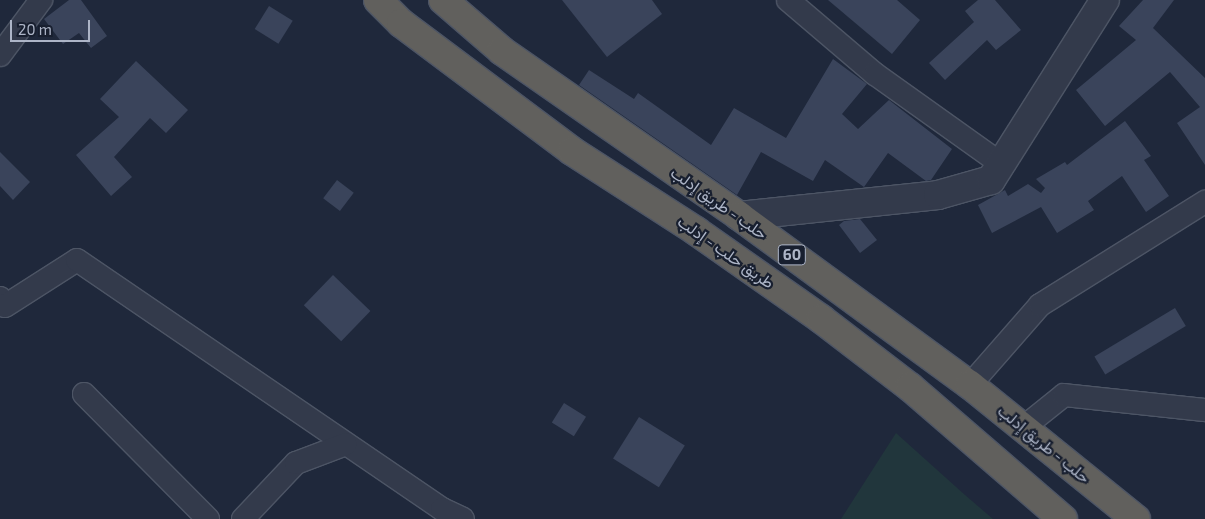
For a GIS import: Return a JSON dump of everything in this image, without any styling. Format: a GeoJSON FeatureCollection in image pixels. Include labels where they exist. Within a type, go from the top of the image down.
{"type":"FeatureCollection","features":[{"type":"Feature","properties":{"kind":"highway","name":"طريق حلب - إدلب"},"geometry":{"type":"LineString","coordinates":[[378,0],[400,23],[572,151],[696,231],[821,319],[910,387],[1063,519]]}},
{"type":"Feature","properties":{"kind":"highway","name":"حلب - طريق إدلب"},"geometry":{"type":"LineString","coordinates":[[443,0],[502,52],[739,216],[970,385],[1136,519]]}},
{"type":"Feature","properties":{"kind":"street"},"geometry":{"type":"LineString","coordinates":[[0,56],[41,0]]}},
{"type":"Feature","properties":{"kind":"street"},"geometry":{"type":"LineString","coordinates":[[788,0],[875,74],[1001,164]]}},
{"type":"Feature","properties":{"kind":"street"},"geometry":{"type":"LineString","coordinates":[[739,216],[938,195],[991,180],[1103,1]]}},
{"type":"Feature","properties":{"kind":"street"},"geometry":{"type":"LineString","coordinates":[[970,385],[1040,306],[1205,202]]}},
{"type":"Feature","properties":{"kind":"street"},"geometry":{"type":"LineString","coordinates":[[2,306],[77,260],[346,444],[437,514],[463,519]]}},
{"type":"Feature","properties":{"kind":"street"},"geometry":{"type":"LineString","coordinates":[[84,394],[208,519]]}},
{"type":"Feature","properties":{"kind":"street"},"geometry":{"type":"LineString","coordinates":[[1024,427],[1064,395],[1205,410]]}},
{"type":"Feature","properties":{"kind":"street"},"geometry":{"type":"LineString","coordinates":[[243,519],[296,462],[346,444]]}},
{"type":"Feature","properties":{"kind":"green space"},"geometry":{"type":"Polygon","coordinates":[[[896,433],[965,495],[993,519],[841,519],[896,433]]]}},
{"type":"Feature","properties":{"kind":"building"},"geometry":{"type":"Polygon","coordinates":[[[69,0],[81,0],[107,36],[91,48],[79,33],[63,44],[44,19],[69,0]]]}},
{"type":"Feature","properties":{"kind":"building"},"geometry":{"type":"Polygon","coordinates":[[[562,0],[652,0],[662,14],[607,57],[562,0]]]}},
{"type":"Feature","properties":{"kind":"building"},"geometry":{"type":"Polygon","coordinates":[[[828,0],[897,0],[920,20],[892,54],[828,0]]]}},
{"type":"Feature","properties":{"kind":"building"},"geometry":{"type":"Polygon","coordinates":[[[978,0],[995,0],[1021,30],[996,50],[987,40],[945,80],[929,63],[974,22],[965,11],[978,0]]]}},
{"type":"Feature","properties":{"kind":"building"},"geometry":{"type":"Polygon","coordinates":[[[1143,0],[1174,0],[1153,28],[1205,78],[1205,165],[1177,123],[1200,107],[1170,72],[1105,126],[1076,90],[1136,40],[1119,26],[1143,0]]]}},
{"type":"Feature","properties":{"kind":"building"},"geometry":{"type":"Polygon","coordinates":[[[269,6],[293,21],[278,44],[255,29],[269,6]]]}},
{"type":"Feature","properties":{"kind":"building"},"geometry":{"type":"Polygon","coordinates":[[[833,59],[867,84],[842,114],[858,129],[889,100],[952,149],[931,180],[926,181],[888,153],[864,187],[825,160],[813,181],[761,152],[737,195],[579,85],[589,70],[634,99],[638,93],[711,145],[734,108],[786,138],[833,59]]]}},
{"type":"Feature","properties":{"kind":"building"},"geometry":{"type":"Polygon","coordinates":[[[136,61],[188,110],[166,133],[150,118],[114,157],[132,177],[111,196],[76,155],[119,117],[100,99],[136,61]]]}},
{"type":"Feature","properties":{"kind":"building"},"geometry":{"type":"Polygon","coordinates":[[[1125,121],[1151,156],[1144,160],[1169,196],[1146,212],[1122,176],[1088,201],[1094,210],[1057,233],[1041,207],[992,233],[978,205],[1005,190],[1008,196],[1028,184],[1041,193],[1045,188],[1036,179],[1065,162],[1067,165],[1125,121]]]}},
{"type":"Feature","properties":{"kind":"building"},"geometry":{"type":"Polygon","coordinates":[[[0,152],[30,182],[13,200],[0,186],[0,152]]]}},
{"type":"Feature","properties":{"kind":"building"},"geometry":{"type":"Polygon","coordinates":[[[337,180],[354,193],[340,211],[323,198],[337,180]]]}},
{"type":"Feature","properties":{"kind":"building"},"geometry":{"type":"Polygon","coordinates":[[[860,219],[877,240],[860,253],[839,225],[844,221],[860,219]]]}},
{"type":"Feature","properties":{"kind":"building"},"geometry":{"type":"Polygon","coordinates":[[[333,275],[370,311],[341,341],[304,305],[333,275]]]}},
{"type":"Feature","properties":{"kind":"building"},"geometry":{"type":"Polygon","coordinates":[[[1175,308],[1186,326],[1105,374],[1094,356],[1175,308]]]}},
{"type":"Feature","properties":{"kind":"building"},"geometry":{"type":"Polygon","coordinates":[[[564,403],[586,417],[574,436],[552,423],[564,403]]]}},
{"type":"Feature","properties":{"kind":"building"},"geometry":{"type":"Polygon","coordinates":[[[639,417],[685,446],[659,487],[613,459],[639,417]]]}}]}
